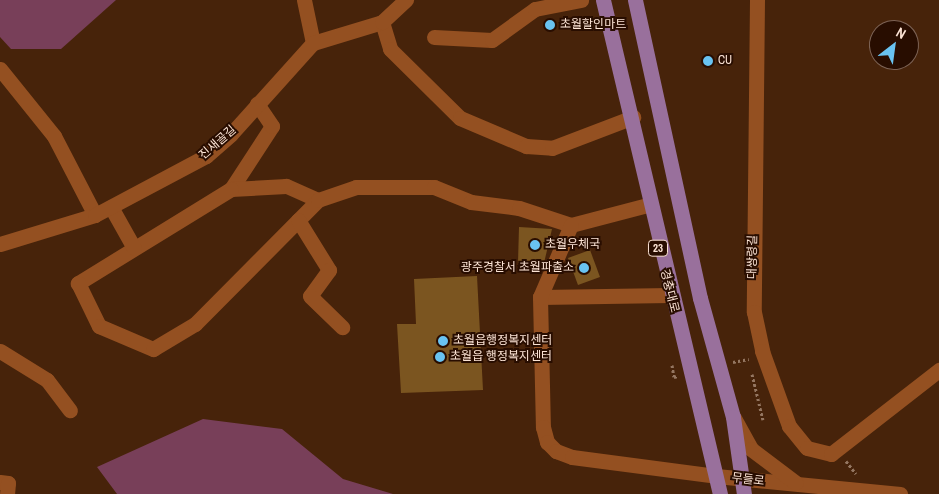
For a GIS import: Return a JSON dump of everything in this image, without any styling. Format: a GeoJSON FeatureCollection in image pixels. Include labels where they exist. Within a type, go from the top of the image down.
{"type":"FeatureCollection","features":[{"type":"Feature","properties":{"kind":"main road","name":"경충대로"},"geometry":{"type":"LineString","coordinates":[[603,0],[633,117],[648,205],[720,494]]}},
{"type":"Feature","properties":{"kind":"main road"},"geometry":{"type":"LineString","coordinates":[[635,0],[700,298],[733,417],[743,486]]}},
{"type":"Feature","properties":{"kind":"street"},"geometry":{"type":"LineString","coordinates":[[304,0],[313,42],[382,22],[406,0]]}},
{"type":"Feature","properties":{"kind":"street"},"geometry":{"type":"LineString","coordinates":[[434,37],[492,40],[535,9],[581,0]]}},
{"type":"Feature","properties":{"kind":"street","name":"대쌍령길"},"geometry":{"type":"LineString","coordinates":[[756,0],[753,272],[762,351],[789,426],[806,448],[831,454],[939,370]]}},
{"type":"Feature","properties":{"kind":"street"},"geometry":{"type":"LineString","coordinates":[[382,22],[390,49],[460,118],[526,146],[552,148],[633,117]]}},
{"type":"Feature","properties":{"kind":"street","name":"진새골길"},"geometry":{"type":"LineString","coordinates":[[0,244],[95,215],[206,156],[257,104],[313,42]]}},
{"type":"Feature","properties":{"kind":"street"},"geometry":{"type":"LineString","coordinates":[[0,69],[26,95],[54,136],[95,215]]}},
{"type":"Feature","properties":{"kind":"street"},"geometry":{"type":"LineString","coordinates":[[257,104],[272,126],[231,189],[78,283],[98,326],[153,349],[194,324],[318,200],[356,187],[434,187],[471,202],[520,208],[571,225],[648,205]]}},
{"type":"Feature","properties":{"kind":"street"},"geometry":{"type":"LineString","coordinates":[[231,189],[286,186],[318,200]]}},
{"type":"Feature","properties":{"kind":"street"},"geometry":{"type":"LineString","coordinates":[[111,207],[134,248]]}},
{"type":"Feature","properties":{"kind":"street"},"geometry":{"type":"LineString","coordinates":[[298,220],[329,270],[310,296],[342,327]]}},
{"type":"Feature","properties":{"kind":"street"},"geometry":{"type":"LineString","coordinates":[[571,225],[540,297],[670,295]]}},
{"type":"Feature","properties":{"kind":"street","name":"무들로"},"geometry":{"type":"LineString","coordinates":[[540,297],[543,427],[556,451],[572,457],[716,476],[743,486],[900,494]]}},
{"type":"Feature","properties":{"kind":"street"},"geometry":{"type":"LineString","coordinates":[[0,351],[47,380],[70,410]]}},
{"type":"Feature","properties":{"kind":"street"},"geometry":{"type":"LineString","coordinates":[[733,417],[750,449],[798,490]]}},
{"type":"Feature","properties":{"kind":"street"},"geometry":{"type":"LineString","coordinates":[[0,482],[8,483],[7,494]]}},
{"type":"Feature","properties":{"kind":"path"},"geometry":{"type":"LineString","coordinates":[[748,359],[763,420]]}},
{"type":"Feature","properties":{"kind":"path"},"geometry":{"type":"LineString","coordinates":[[850,456],[845,460],[872,492]]}},
{"type":"Feature","properties":{"kind":"shaded area"},"geometry":{"type":"Polygon","coordinates":[[[0,0],[116,0],[61,49],[11,49],[0,37],[0,0]]]}},
{"type":"Feature","properties":{"kind":"shaded area"},"geometry":{"type":"Polygon","coordinates":[[[203,419],[282,429],[343,479],[393,494],[117,494],[97,467],[203,419]]]}},
{"type":"Feature","properties":{"kind":"building","name":"초월우체국"},"geometry":{"type":"Polygon","coordinates":[[[519,227],[552,229],[544,263],[518,263],[519,227]]]}},
{"type":"Feature","properties":{"kind":"building","name":"광주경찰서 초월파출소"},"geometry":{"type":"Polygon","coordinates":[[[590,250],[600,277],[578,285],[568,258],[590,250]]]}},
{"type":"Feature","properties":{"kind":"building","name":"초월읍 행정복지센터"},"geometry":{"type":"Polygon","coordinates":[[[477,276],[483,390],[401,393],[397,324],[416,324],[414,279],[477,276]]]}},
{"type":"Feature","properties":{"kind":"place","name":"초월할인마트"},"geometry":{"type":"Point","coordinates":[550,25]}},
{"type":"Feature","properties":{"kind":"place","name":"CU"},"geometry":{"type":"Point","coordinates":[708,61]}},
{"type":"Feature","properties":{"kind":"place","name":"초월우체국"},"geometry":{"type":"Point","coordinates":[535,245]}},
{"type":"Feature","properties":{"kind":"place","name":"광주경찰서 초월파출소"},"geometry":{"type":"Point","coordinates":[584,268]}},
{"type":"Feature","properties":{"kind":"place","name":"초월읍행정복지센터"},"geometry":{"type":"Point","coordinates":[443,341]}},
{"type":"Feature","properties":{"kind":"place","name":"초월읍 행정복지센터"},"geometry":{"type":"Point","coordinates":[440,357]}}]}
